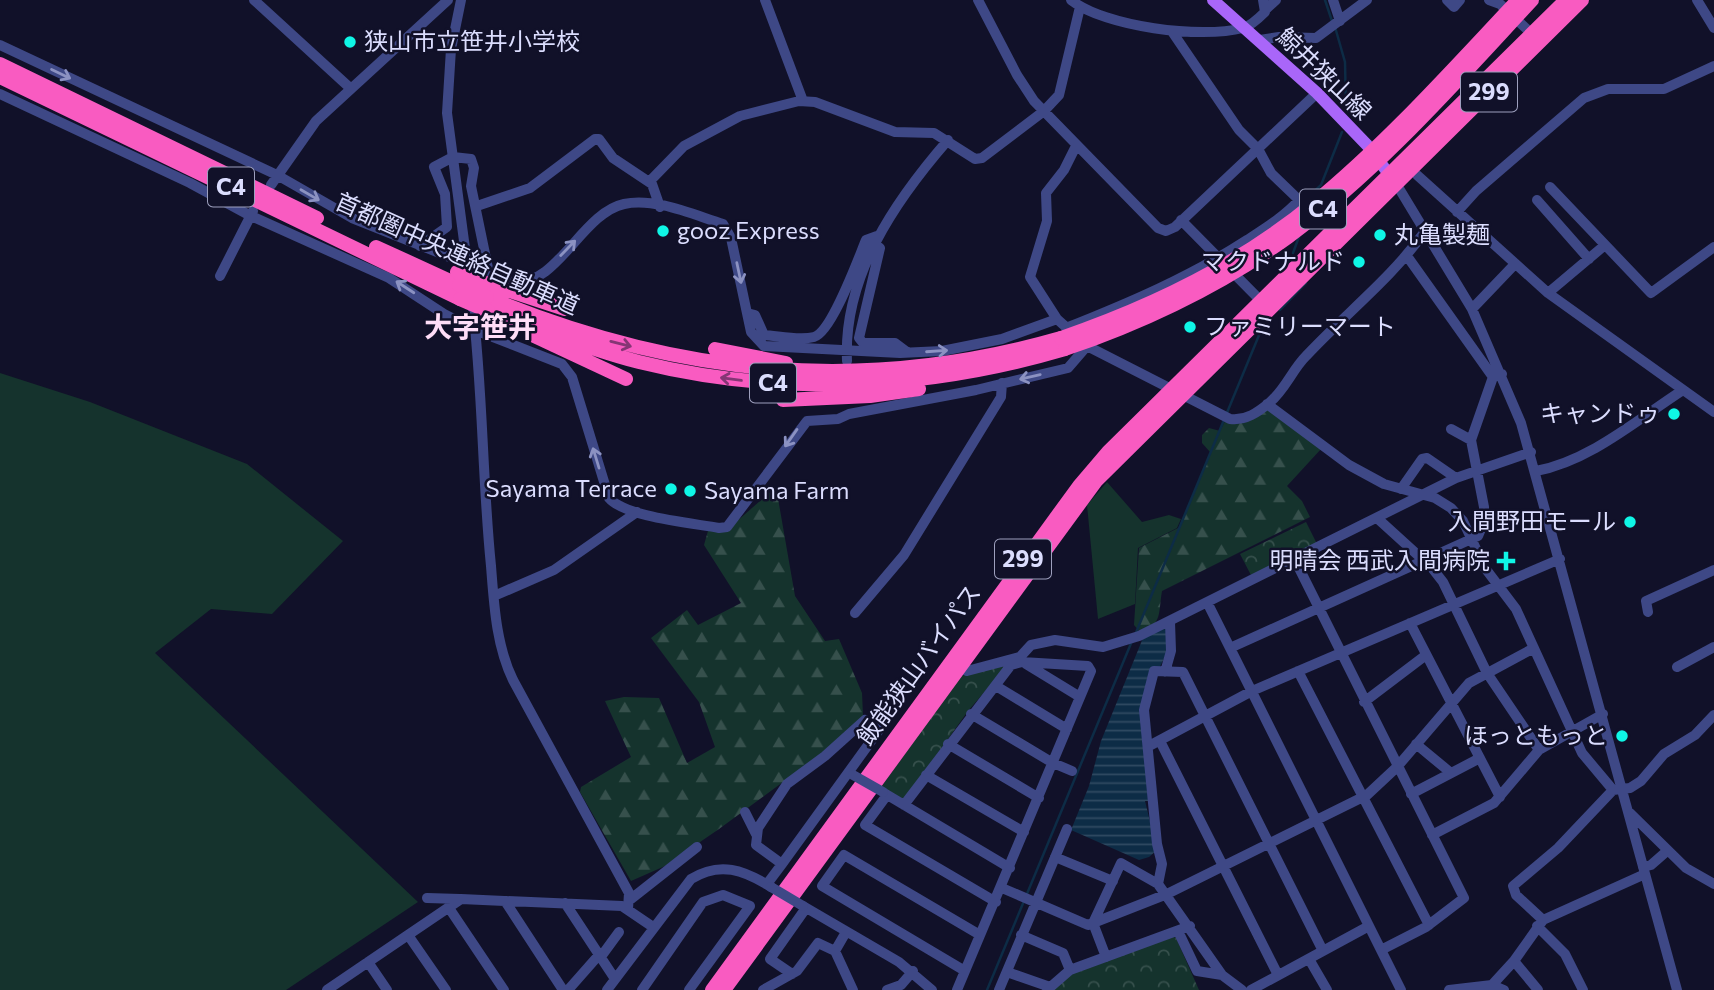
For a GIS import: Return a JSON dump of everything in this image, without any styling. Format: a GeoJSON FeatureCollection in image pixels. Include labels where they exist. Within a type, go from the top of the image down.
{"type":"FeatureCollection","features":[{"type":"Feature","properties":{"kind":"highway","name":"首都圏中央連絡自動車道"},"geometry":{"type":"LineString","coordinates":[[485,287],[578,344],[640,362],[708,376],[764,383],[898,382],[964,373],[1038,357],[1064,338],[1188,285],[1253,247],[1312,205],[1420,104],[1518,0]]}},
{"type":"Feature","properties":{"kind":"highway","name":"首都圏中央連絡自動車道"},"geometry":{"type":"LineString","coordinates":[[0,64],[348,234],[458,279],[485,287],[586,334],[709,362],[775,371],[902,369],[964,361],[1122,328],[1193,295],[1287,238],[1364,173],[1532,0]]}},
{"type":"Feature","properties":{"kind":"highway","name":"299"},"geometry":{"type":"LineString","coordinates":[[1394,180],[1566,0]]}},
{"type":"Feature","properties":{"kind":"highway","name":"299"},"geometry":{"type":"LineString","coordinates":[[1394,180],[1582,0]]}},
{"type":"Feature","properties":{"kind":"highway","name":"首都圏中央連絡自動車道"},"geometry":{"type":"LineString","coordinates":[[0,76],[458,279]]}},
{"type":"Feature","properties":{"kind":"highway","name":"飯能狭山バイパス"},"geometry":{"type":"LineString","coordinates":[[724,990],[1096,481],[1262,302],[1394,180]]}},
{"type":"Feature","properties":{"kind":"highway","name":"飯能狭山バイパス"},"geometry":{"type":"LineString","coordinates":[[712,990],[1052,519],[1108,452],[1177,393],[1394,180]]}},
{"type":"Feature","properties":{"kind":"highway"},"geometry":{"type":"LineString","coordinates":[[458,279],[565,309]]}},
{"type":"Feature","properties":{"kind":"highway"},"geometry":{"type":"LineString","coordinates":[[485,287],[626,379]]}},
{"type":"Feature","properties":{"kind":"highway"},"geometry":{"type":"LineString","coordinates":[[715,349],[804,365],[902,369]]}},
{"type":"Feature","properties":{"kind":"highway"},"geometry":{"type":"LineString","coordinates":[[783,400],[870,396],[924,388],[1038,357]]}},
{"type":"Feature","properties":{"kind":"main road","name":"鯨井狭山線"},"geometry":{"type":"LineString","coordinates":[[1213,0],[1261,40],[1317,93],[1367,145],[1394,180]]}},
{"type":"Feature","properties":{"kind":"street"},"geometry":{"type":"LineString","coordinates":[[254,0],[349,88]]}},
{"type":"Feature","properties":{"kind":"street"},"geometry":{"type":"LineString","coordinates":[[271,185],[316,121],[448,0]]}},
{"type":"Feature","properties":{"kind":"street"},"geometry":{"type":"LineString","coordinates":[[461,0],[449,68],[447,113],[475,330],[482,482],[501,650],[508,670],[629,904],[653,927]]}},
{"type":"Feature","properties":{"kind":"street"},"geometry":{"type":"LineString","coordinates":[[765,0],[803,101]]}},
{"type":"Feature","properties":{"kind":"street"},"geometry":{"type":"LineString","coordinates":[[978,0],[1017,75],[1044,111],[1158,228],[1166,231],[1317,93]]}},
{"type":"Feature","properties":{"kind":"street"},"geometry":{"type":"LineString","coordinates":[[649,182],[684,146],[740,116],[803,101],[815,102],[891,131],[929,131],[948,139],[975,159],[982,158],[1044,111],[1059,96],[1075,4],[1173,33],[1245,28],[1264,5],[1276,0]]}},
{"type":"Feature","properties":{"kind":"street"},"geometry":{"type":"LineString","coordinates":[[1333,0],[1336,24]]}},
{"type":"Feature","properties":{"kind":"street"},"geometry":{"type":"LineString","coordinates":[[1261,40],[1279,37],[1316,38],[1367,0]]}},
{"type":"Feature","properties":{"kind":"street"},"geometry":{"type":"LineString","coordinates":[[1447,0],[1454,7],[1460,0]]}},
{"type":"Feature","properties":{"kind":"street"},"geometry":{"type":"LineString","coordinates":[[1489,0],[1500,4],[1532,34]]}},
{"type":"Feature","properties":{"kind":"street"},"geometry":{"type":"LineString","coordinates":[[1697,0],[1714,28]]}},
{"type":"Feature","properties":{"kind":"street"},"geometry":{"type":"LineString","coordinates":[[1064,338],[1217,259],[1264,229],[1298,200],[1296,194],[1271,173],[1258,149],[1239,130],[1173,33]]}},
{"type":"Feature","properties":{"kind":"street"},"geometry":{"type":"LineString","coordinates":[[0,44],[277,175],[343,213],[420,246],[458,279]]}},
{"type":"Feature","properties":{"kind":"street"},"geometry":{"type":"LineString","coordinates":[[1457,212],[1486,182],[1584,98],[1608,89],[1664,89],[1714,66]]}},
{"type":"Feature","properties":{"kind":"street"},"geometry":{"type":"LineString","coordinates":[[0,94],[389,278],[444,314],[475,330],[562,364],[568,370],[609,498],[615,506],[637,512],[719,528],[727,527],[807,421],[838,419],[849,409],[1002,383],[1068,368],[1087,346]]}},
{"type":"Feature","properties":{"kind":"street"},"geometry":{"type":"LineString","coordinates":[[477,206],[530,188],[595,139],[599,139],[613,158],[649,182],[658,195],[660,207]]}},
{"type":"Feature","properties":{"kind":"street"},"geometry":{"type":"LineString","coordinates":[[846,356],[851,311],[875,239],[922,170],[948,139]]}},
{"type":"Feature","properties":{"kind":"street"},"geometry":{"type":"LineString","coordinates":[[1064,338],[1057,319],[1030,277],[1029,271],[1046,221],[1045,193],[1071,159],[1076,146]]}},
{"type":"Feature","properties":{"kind":"street"},"geometry":{"type":"LineString","coordinates":[[420,246],[447,227],[445,194],[433,172],[437,163],[465,156],[474,163],[471,186],[477,206],[485,287],[534,279],[606,211],[626,203],[644,202],[723,224],[731,237],[751,332],[764,345],[846,356],[942,351],[981,344],[1057,319]]}},
{"type":"Feature","properties":{"kind":"street"},"geometry":{"type":"LineString","coordinates":[[1417,175],[1548,293],[1714,412]]}},
{"type":"Feature","properties":{"kind":"street"},"geometry":{"type":"LineString","coordinates":[[1394,180],[1472,310],[1531,452],[1603,713],[1618,790],[1629,812],[1677,990]]}},
{"type":"Feature","properties":{"kind":"street"},"geometry":{"type":"LineString","coordinates":[[1550,187],[1651,293],[1712,253]]}},
{"type":"Feature","properties":{"kind":"street"},"geometry":{"type":"LineString","coordinates":[[1537,200],[1589,259]]}},
{"type":"Feature","properties":{"kind":"street"},"geometry":{"type":"LineString","coordinates":[[220,276],[252,211]]}},
{"type":"Feature","properties":{"kind":"street"},"geometry":{"type":"LineString","coordinates":[[1181,220],[1262,302]]}},
{"type":"Feature","properties":{"kind":"street"},"geometry":{"type":"LineString","coordinates":[[1064,338],[1087,346],[1226,418],[1247,418],[1278,395],[1300,361],[1338,321],[1388,279],[1426,230]]}},
{"type":"Feature","properties":{"kind":"street"},"geometry":{"type":"LineString","coordinates":[[747,313],[755,315],[764,335],[811,338],[820,335],[834,314],[866,240],[875,239]]}},
{"type":"Feature","properties":{"kind":"street"},"geometry":{"type":"LineString","coordinates":[[875,239],[880,248],[859,338],[863,343],[895,343],[907,352]]}},
{"type":"Feature","properties":{"kind":"street"},"geometry":{"type":"LineString","coordinates":[[1548,293],[1605,245]]}},
{"type":"Feature","properties":{"kind":"street"},"geometry":{"type":"LineString","coordinates":[[1407,256],[1498,375]]}},
{"type":"Feature","properties":{"kind":"street"},"geometry":{"type":"LineString","coordinates":[[1472,310],[1515,264]]}},
{"type":"Feature","properties":{"kind":"street"},"geometry":{"type":"LineString","coordinates":[[1230,648],[1478,536],[1483,522],[1478,468],[1471,440],[1498,375]]}},
{"type":"Feature","properties":{"kind":"street"},"geometry":{"type":"LineString","coordinates":[[855,613],[904,555],[1001,397],[1002,383]]}},
{"type":"Feature","properties":{"kind":"street"},"geometry":{"type":"LineString","coordinates":[[1536,471],[1576,458],[1684,390]]}},
{"type":"Feature","properties":{"kind":"street"},"geometry":{"type":"LineString","coordinates":[[1267,404],[1349,465],[1384,484],[1424,495],[1451,508],[1463,521],[1497,586],[1516,609],[1582,753],[1618,790]]}},
{"type":"Feature","properties":{"kind":"street"},"geometry":{"type":"LineString","coordinates":[[1451,429],[1471,440]]}},
{"type":"Feature","properties":{"kind":"street"},"geometry":{"type":"LineString","coordinates":[[959,667],[967,671],[1020,657],[1031,645],[1055,640],[1103,647],[1134,638],[1208,604],[1456,478],[1478,468],[1531,452]]}},
{"type":"Feature","properties":{"kind":"street"},"geometry":{"type":"LineString","coordinates":[[1401,489],[1422,458],[1427,458],[1456,478]]}},
{"type":"Feature","properties":{"kind":"street"},"geometry":{"type":"LineString","coordinates":[[494,596],[554,570],[637,512]]}},
{"type":"Feature","properties":{"kind":"street"},"geometry":{"type":"LineString","coordinates":[[1377,518],[1424,560],[1443,582],[1487,673],[1539,750]]}},
{"type":"Feature","properties":{"kind":"street"},"geometry":{"type":"LineString","coordinates":[[1155,744],[1252,691],[1560,559]]}},
{"type":"Feature","properties":{"kind":"street"},"geometry":{"type":"LineString","coordinates":[[1295,560],[1464,898],[1429,925],[1381,950]]}},
{"type":"Feature","properties":{"kind":"street"},"geometry":{"type":"LineString","coordinates":[[1648,612],[1646,601],[1714,570]]}},
{"type":"Feature","properties":{"kind":"street"},"geometry":{"type":"LineString","coordinates":[[1208,604],[1401,990]]}},
{"type":"Feature","properties":{"kind":"street"},"geometry":{"type":"LineString","coordinates":[[1165,671],[1171,651],[1170,622]]}},
{"type":"Feature","properties":{"kind":"street"},"geometry":{"type":"LineString","coordinates":[[1409,623],[1500,797]]}},
{"type":"Feature","properties":{"kind":"street"},"geometry":{"type":"LineString","coordinates":[[1677,667],[1714,647]]}},
{"type":"Feature","properties":{"kind":"street"},"geometry":{"type":"LineString","coordinates":[[1002,888],[1088,925],[1167,894],[1364,797],[1397,768],[1450,702],[1469,683],[1534,648]]}},
{"type":"Feature","properties":{"kind":"street"},"geometry":{"type":"LineString","coordinates":[[1364,702],[1426,654]]}},
{"type":"Feature","properties":{"kind":"street"},"geometry":{"type":"LineString","coordinates":[[1022,662],[1080,697]]}},
{"type":"Feature","properties":{"kind":"street"},"geometry":{"type":"LineString","coordinates":[[904,805],[1011,665],[1022,662],[1088,666],[1091,671],[957,990]]}},
{"type":"Feature","properties":{"kind":"street"},"geometry":{"type":"LineString","coordinates":[[1278,975],[1223,867],[1155,744],[1144,710],[1154,671],[1183,672],[1323,951]]}},
{"type":"Feature","properties":{"kind":"street"},"geometry":{"type":"LineString","coordinates":[[1298,671],[1429,925]]}},
{"type":"Feature","properties":{"kind":"street"},"geometry":{"type":"LineString","coordinates":[[996,686],[1067,729]]}},
{"type":"Feature","properties":{"kind":"street"},"geometry":{"type":"LineString","coordinates":[[1432,835],[1480,812],[1500,797],[1539,750],[1603,713]]}},
{"type":"Feature","properties":{"kind":"street"},"geometry":{"type":"LineString","coordinates":[[971,714],[1053,763],[1072,771]]}},
{"type":"Feature","properties":{"kind":"street"},"geometry":{"type":"LineString","coordinates":[[1583,990],[1564,954],[1516,895],[1513,886],[1558,848],[1618,790],[1641,781],[1664,754],[1695,735],[1714,715]]}},
{"type":"Feature","properties":{"kind":"street"},"geometry":{"type":"LineString","coordinates":[[756,834],[787,783],[825,756],[865,720],[879,730],[769,886]]}},
{"type":"Feature","properties":{"kind":"street"},"geometry":{"type":"LineString","coordinates":[[948,744],[1039,798]]}},
{"type":"Feature","properties":{"kind":"street"},"geometry":{"type":"LineString","coordinates":[[1155,744],[1157,844],[1162,864],[1158,884]]}},
{"type":"Feature","properties":{"kind":"street"},"geometry":{"type":"LineString","coordinates":[[1416,744],[1451,773]]}},
{"type":"Feature","properties":{"kind":"street"},"geometry":{"type":"LineString","coordinates":[[1411,794],[1480,758]]}},
{"type":"Feature","properties":{"kind":"street"},"geometry":{"type":"LineString","coordinates":[[850,774],[1010,868]]}},
{"type":"Feature","properties":{"kind":"street"},"geometry":{"type":"LineString","coordinates":[[926,775],[1024,832]]}},
{"type":"Feature","properties":{"kind":"street"},"geometry":{"type":"LineString","coordinates":[[885,794],[865,825],[996,902]]}},
{"type":"Feature","properties":{"kind":"street"},"geometry":{"type":"LineString","coordinates":[[745,812],[756,834],[756,845],[782,864]]}},
{"type":"Feature","properties":{"kind":"street"},"geometry":{"type":"LineString","coordinates":[[1629,812],[1686,868],[1714,884]]}},
{"type":"Feature","properties":{"kind":"street"},"geometry":{"type":"LineString","coordinates":[[999,990],[1021,935],[1029,899],[1055,858],[1067,829]]}},
{"type":"Feature","properties":{"kind":"street"},"geometry":{"type":"LineString","coordinates":[[427,898],[622,906],[629,904],[697,847]]}},
{"type":"Feature","properties":{"kind":"street"},"geometry":{"type":"LineString","coordinates":[[1492,985],[1514,961],[1540,923],[1644,870],[1667,851]]}},
{"type":"Feature","properties":{"kind":"street"},"geometry":{"type":"LineString","coordinates":[[965,971],[822,886],[844,855],[980,935]]}},
{"type":"Feature","properties":{"kind":"street"},"geometry":{"type":"LineString","coordinates":[[1055,858],[1113,881]]}},
{"type":"Feature","properties":{"kind":"street"},"geometry":{"type":"LineString","coordinates":[[1105,957],[1093,923],[1121,863],[1158,884],[1222,975],[1242,990]]}},
{"type":"Feature","properties":{"kind":"street"},"geometry":{"type":"LineString","coordinates":[[607,990],[686,884],[706,871],[736,869],[912,971],[932,990]]}},
{"type":"Feature","properties":{"kind":"street"},"geometry":{"type":"LineString","coordinates":[[642,990],[703,902],[723,895],[750,906],[689,990]]}},
{"type":"Feature","properties":{"kind":"street"},"geometry":{"type":"LineString","coordinates":[[328,990],[461,899]]}},
{"type":"Feature","properties":{"kind":"street"},"geometry":{"type":"LineString","coordinates":[[505,901],[565,990],[599,957],[619,932]]}},
{"type":"Feature","properties":{"kind":"street"},"geometry":{"type":"LineString","coordinates":[[565,903],[615,979]]}},
{"type":"Feature","properties":{"kind":"street"},"geometry":{"type":"LineString","coordinates":[[792,974],[770,959],[804,907]]}},
{"type":"Feature","properties":{"kind":"street"},"geometry":{"type":"LineString","coordinates":[[449,908],[504,990]]}},
{"type":"Feature","properties":{"kind":"street"},"geometry":{"type":"LineString","coordinates":[[1007,972],[1048,989],[1070,970],[1190,926]]}},
{"type":"Feature","properties":{"kind":"street"},"geometry":{"type":"LineString","coordinates":[[1251,990],[1369,926]]}},
{"type":"Feature","properties":{"kind":"street"},"geometry":{"type":"LineString","coordinates":[[1178,931],[1197,971],[1222,975]]}},
{"type":"Feature","properties":{"kind":"street"},"geometry":{"type":"LineString","coordinates":[[835,951],[846,932]]}},
{"type":"Feature","properties":{"kind":"street"},"geometry":{"type":"LineString","coordinates":[[408,935],[446,990]]}},
{"type":"Feature","properties":{"kind":"street"},"geometry":{"type":"LineString","coordinates":[[1021,935],[1063,953],[1070,970]]}},
{"type":"Feature","properties":{"kind":"street"},"geometry":{"type":"LineString","coordinates":[[763,990],[801,967],[818,943],[835,951],[853,990]]}},
{"type":"Feature","properties":{"kind":"street"},"geometry":{"type":"LineString","coordinates":[[1309,958],[1327,990]]}},
{"type":"Feature","properties":{"kind":"street"},"geometry":{"type":"LineString","coordinates":[[1514,961],[1538,990]]}},
{"type":"Feature","properties":{"kind":"street"},"geometry":{"type":"LineString","coordinates":[[368,962],[387,990]]}},
{"type":"Feature","properties":{"kind":"street"},"geometry":{"type":"LineString","coordinates":[[887,990],[901,985],[912,971]]}},
{"type":"Feature","properties":{"kind":"street"},"geometry":{"type":"LineString","coordinates":[[1449,990],[1492,985],[1504,990]]}},
{"type":"Feature","properties":{"kind":"green space"},"geometry":{"type":"Polygon","coordinates":[[[0,373],[90,402],[247,464],[343,541],[272,614],[211,609],[155,653],[418,902],[286,990],[0,990],[0,373]]]}},
{"type":"Feature","properties":{"kind":"green space"},"geometry":{"type":"Polygon","coordinates":[[[1270,410],[1321,449],[1287,486],[1302,501],[1310,517],[1162,591],[1156,621],[1141,633],[1134,625],[1139,548],[1180,527],[1211,453],[1202,443],[1202,435],[1209,428],[1220,431],[1225,421],[1270,410]]]}},
{"type":"Feature","properties":{"kind":"green space"},"geometry":{"type":"Polygon","coordinates":[[[1107,482],[1142,522],[1169,515],[1181,519],[1177,528],[1138,548],[1135,604],[1098,619],[1087,505],[1107,482]]]}},
{"type":"Feature","properties":{"kind":"green space"},"geometry":{"type":"Polygon","coordinates":[[[776,487],[795,596],[825,641],[839,639],[862,693],[863,716],[817,757],[719,829],[665,866],[631,881],[580,792],[581,787],[631,757],[605,701],[624,697],[659,698],[687,763],[715,747],[699,702],[651,638],[687,610],[698,625],[741,603],[704,545],[708,531],[728,529],[776,487]]]}},
{"type":"Feature","properties":{"kind":"green space"},"geometry":{"type":"Polygon","coordinates":[[[1306,522],[1317,544],[1252,577],[1240,554],[1306,522]]]}},
{"type":"Feature","properties":{"kind":"green space"},"geometry":{"type":"Polygon","coordinates":[[[1009,663],[968,711],[905,799],[901,800],[881,787],[961,676],[1009,663]]]}},
{"type":"Feature","properties":{"kind":"green space"},"geometry":{"type":"Polygon","coordinates":[[[1172,936],[1176,938],[1199,990],[1053,990],[1071,974],[1172,936]]]}},
{"type":"Feature","properties":{"kind":"water"},"geometry":{"type":"Polygon","coordinates":[[[1166,627],[1167,652],[1147,694],[1149,801],[1145,801],[1157,850],[1149,857],[1139,860],[1071,830],[1089,786],[1101,741],[1143,638],[1166,627]]]}},
{"type":"Feature","properties":{"kind":"waterway"},"geometry":{"type":"LineString","coordinates":[[1325,0],[1332,21]]}},
{"type":"Feature","properties":{"kind":"waterway"},"geometry":{"type":"LineString","coordinates":[[1335,27],[1345,62],[1346,109]]}},
{"type":"Feature","properties":{"kind":"waterway"},"geometry":{"type":"LineString","coordinates":[[1302,203],[1321,185],[1342,132]]}},
{"type":"Feature","properties":{"kind":"waterway"},"geometry":{"type":"LineString","coordinates":[[1293,253],[1300,234]]}},
{"type":"Feature","properties":{"kind":"waterway"},"geometry":{"type":"LineString","coordinates":[[1280,310],[1306,283]]}},
{"type":"Feature","properties":{"kind":"waterway"},"geometry":{"type":"LineString","coordinates":[[1135,635],[1262,328],[1272,319]]}},
{"type":"Feature","properties":{"kind":"waterway"},"geometry":{"type":"LineString","coordinates":[[987,990],[1132,641]]}},
{"type":"Feature","properties":{"kind":"place","name":"狭山市立笹井小学校"},"geometry":{"type":"Point","coordinates":[350,42]}},
{"type":"Feature","properties":{"kind":"place","name":"gooz Express"},"geometry":{"type":"Point","coordinates":[663,231]}},
{"type":"Feature","properties":{"kind":"place","name":"丸亀製麺"},"geometry":{"type":"Point","coordinates":[1380,235]}},
{"type":"Feature","properties":{"kind":"place","name":"マクドナルド"},"geometry":{"type":"Point","coordinates":[1359,262]}},
{"type":"Feature","properties":{"kind":"place","name":"ファミリーマート"},"geometry":{"type":"Point","coordinates":[1190,327]}},
{"type":"Feature","properties":{"kind":"place","name":"キャンドゥ"},"geometry":{"type":"Point","coordinates":[1674,414]}},
{"type":"Feature","properties":{"kind":"place","name":"Sayama Terrace"},"geometry":{"type":"Point","coordinates":[671,489]}},
{"type":"Feature","properties":{"kind":"place","name":"Sayama Farm"},"geometry":{"type":"Point","coordinates":[690,491]}},
{"type":"Feature","properties":{"kind":"place","name":"入間野田モール"},"geometry":{"type":"Point","coordinates":[1630,522]}},
{"type":"Feature","properties":{"kind":"place","name":"明晴会 西武入間病院"},"geometry":{"type":"Point","coordinates":[1506,561]}},
{"type":"Feature","properties":{"kind":"place","name":"ほっともっと"},"geometry":{"type":"Point","coordinates":[1622,736]}},
{"type":"Feature","properties":{"kind":"district","name":"大字笹井"},"geometry":{"type":"Point","coordinates":[480,327]}}]}
